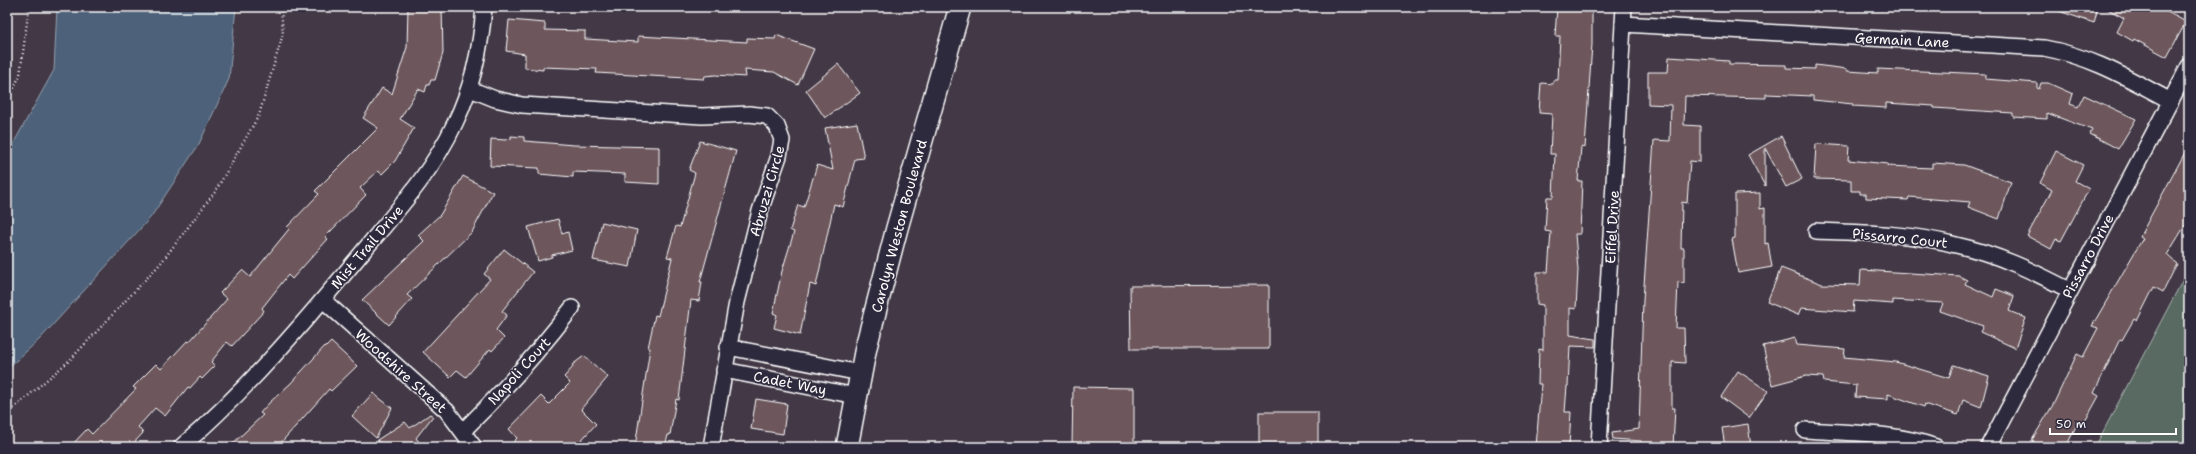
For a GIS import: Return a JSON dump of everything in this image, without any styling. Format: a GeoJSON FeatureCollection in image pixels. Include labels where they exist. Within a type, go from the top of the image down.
{"type":"FeatureCollection","features":[{"type":"Feature","properties":{"kind":"street","name":"Mist Trail Drive"},"geometry":{"type":"LineString","coordinates":[[181,447],[215,418],[323,300],[417,186],[437,158],[470,89],[483,29],[484,7]]}},
{"type":"Feature","properties":{"kind":"street","name":"Carolyn Weston Boulevard"},"geometry":{"type":"LineString","coordinates":[[847,447],[860,373],[897,228],[960,7]]}},
{"type":"Feature","properties":{"kind":"street","name":"Eiffel Drive"},"geometry":{"type":"LineString","coordinates":[[1599,447],[1624,7]]}},
{"type":"Feature","properties":{"kind":"street","name":"Germain Lane"},"geometry":{"type":"LineString","coordinates":[[1623,24],[2044,48],[2071,53],[2099,63],[2170,101]]}},
{"type":"Feature","properties":{"kind":"street","name":"Pissarro Drive"},"geometry":{"type":"LineString","coordinates":[[1988,447],[2189,66]]}},
{"type":"Feature","properties":{"kind":"street","name":"Abruzzi Circle"},"geometry":{"type":"LineString","coordinates":[[470,89],[495,99],[522,105],[702,116],[749,114],[767,116],[777,126],[782,140],[779,156],[760,211],[728,347],[710,447]]}},
{"type":"Feature","properties":{"kind":"street","name":"Pissarro Court"},"geometry":{"type":"LineString","coordinates":[[1816,231],[1902,236],[1955,244],[1992,255],[2029,269],[2070,290]]}},
{"type":"Feature","properties":{"kind":"street","name":"Woodshire Street"},"geometry":{"type":"LineString","coordinates":[[323,300],[447,411],[463,430],[474,447]]}},
{"type":"Feature","properties":{"kind":"street","name":"Napoli Court"},"geometry":{"type":"LineString","coordinates":[[463,430],[502,392],[538,352],[572,308]]}},
{"type":"Feature","properties":{"kind":"street","name":"Cadet Way"},"geometry":{"type":"LineString","coordinates":[[728,347],[860,373]]}},
{"type":"Feature","properties":{"kind":"street","name":"Cadet Way"},"geometry":{"type":"LineString","coordinates":[[724,370],[856,396]]}},
{"type":"Feature","properties":{"kind":"street"},"geometry":{"type":"LineString","coordinates":[[1805,430],[1893,436],[1936,447]]}},
{"type":"Feature","properties":{"kind":"path"},"geometry":{"type":"LineString","coordinates":[[7,103],[20,75],[29,7]]}},
{"type":"Feature","properties":{"kind":"path"},"geometry":{"type":"LineString","coordinates":[[7,414],[70,360],[160,264],[215,192],[259,115],[283,34],[281,7]]}},
{"type":"Feature","properties":{"kind":"path"},"geometry":{"type":"LineString","coordinates":[[2184,447],[2189,434]]}},
{"type":"Feature","properties":{"kind":"green space"},"geometry":{"type":"Polygon","coordinates":[[[2189,268],[2189,447],[2095,447],[2189,268]]]}},
{"type":"Feature","properties":{"kind":"water"},"geometry":{"type":"Polygon","coordinates":[[[57,7],[236,7],[229,79],[199,144],[151,217],[40,339],[7,369],[7,155],[54,70],[57,7]]]}},
{"type":"Feature","properties":{"kind":"building"},"geometry":{"type":"Polygon","coordinates":[[[408,7],[442,8],[443,53],[435,80],[431,80],[429,85],[427,85],[425,92],[418,89],[400,119],[414,128],[395,161],[382,174],[378,171],[360,188],[366,195],[325,237],[328,239],[292,279],[288,275],[262,308],[264,311],[232,346],[227,342],[211,362],[215,366],[202,379],[200,377],[190,388],[188,387],[165,416],[155,408],[138,427],[143,433],[130,447],[70,447],[87,429],[92,434],[136,389],[133,387],[156,364],[161,369],[187,341],[189,342],[227,299],[220,293],[242,270],[250,277],[289,229],[287,227],[319,194],[315,191],[378,128],[363,118],[382,88],[392,94],[407,47],[408,7]]]}},
{"type":"Feature","properties":{"kind":"building"},"geometry":{"type":"Polygon","coordinates":[[[1557,7],[1592,7],[1592,44],[1585,148],[1581,147],[1578,181],[1582,181],[1580,234],[1575,234],[1578,270],[1576,309],[1570,308],[1570,335],[1595,339],[1595,347],[1570,346],[1565,412],[1571,412],[1569,447],[1536,447],[1541,384],[1538,384],[1539,349],[1543,350],[1543,305],[1537,304],[1537,272],[1548,272],[1551,232],[1545,231],[1547,197],[1553,197],[1555,154],[1550,154],[1552,114],[1539,113],[1541,83],[1553,84],[1553,80],[1558,80],[1560,36],[1555,36],[1557,7]]]}},
{"type":"Feature","properties":{"kind":"building"},"geometry":{"type":"Polygon","coordinates":[[[2054,7],[2098,7],[2094,23],[2053,9],[2054,7]]]}},
{"type":"Feature","properties":{"kind":"building"},"geometry":{"type":"Polygon","coordinates":[[[2104,7],[2158,7],[2186,22],[2167,57],[2134,39],[2133,41],[2117,32],[2124,18],[2104,7]]]}},
{"type":"Feature","properties":{"kind":"building"},"geometry":{"type":"Polygon","coordinates":[[[509,20],[545,23],[545,30],[585,31],[585,39],[638,42],[638,36],[747,42],[747,38],[775,39],[776,35],[814,49],[798,85],[774,72],[745,70],[746,77],[715,75],[705,76],[704,79],[596,73],[597,69],[543,67],[543,70],[525,68],[525,54],[506,51],[509,20]]]}},
{"type":"Feature","properties":{"kind":"building"},"geometry":{"type":"Polygon","coordinates":[[[1669,57],[1729,61],[1729,64],[1786,65],[1786,68],[1815,69],[1815,65],[1847,69],[1847,71],[1878,73],[1878,69],[1985,74],[1985,79],[2037,83],[2037,88],[2039,89],[2041,83],[2048,83],[2073,94],[2070,104],[2078,107],[2084,95],[2136,119],[2118,149],[2090,134],[2092,130],[2047,113],[2047,119],[2013,117],[2013,113],[1934,108],[1934,106],[1886,103],[1886,108],[1853,106],[1853,104],[1813,100],[1813,96],[1766,94],[1766,98],[1685,96],[1684,125],[1700,126],[1700,162],[1690,161],[1687,203],[1682,202],[1681,248],[1684,248],[1684,283],[1678,282],[1676,328],[1684,328],[1685,363],[1672,362],[1672,408],[1675,408],[1673,447],[1642,447],[1641,441],[1613,439],[1612,433],[1639,429],[1643,300],[1654,140],[1670,141],[1671,105],[1648,104],[1648,72],[1668,72],[1669,57]]]}},
{"type":"Feature","properties":{"kind":"building"},"geometry":{"type":"Polygon","coordinates":[[[838,64],[860,93],[825,118],[806,90],[838,64]]]}},
{"type":"Feature","properties":{"kind":"building"},"geometry":{"type":"Polygon","coordinates":[[[857,123],[864,158],[855,159],[843,207],[834,204],[816,286],[810,284],[800,335],[774,328],[777,315],[773,313],[782,271],[794,232],[790,230],[798,205],[804,207],[817,165],[833,170],[825,128],[857,123]]]}},
{"type":"Feature","properties":{"kind":"building"},"geometry":{"type":"Polygon","coordinates":[[[511,136],[524,137],[524,141],[574,145],[659,147],[659,184],[625,182],[625,174],[573,172],[573,177],[539,174],[539,168],[490,166],[491,139],[505,140],[511,139],[511,136]]]}},
{"type":"Feature","properties":{"kind":"building"},"geometry":{"type":"Polygon","coordinates":[[[1781,136],[1802,179],[1786,187],[1765,148],[1765,186],[1748,155],[1781,136]]]}},
{"type":"Feature","properties":{"kind":"building"},"geometry":{"type":"Polygon","coordinates":[[[700,141],[736,151],[700,282],[702,282],[699,301],[691,300],[679,400],[676,399],[670,435],[668,435],[665,447],[635,447],[650,348],[648,348],[655,315],[658,316],[672,258],[667,257],[676,226],[680,227],[695,173],[689,170],[700,141]]]}},
{"type":"Feature","properties":{"kind":"building"},"geometry":{"type":"Polygon","coordinates":[[[1816,144],[1849,146],[1848,160],[1888,164],[1887,166],[1932,168],[1932,163],[1964,165],[2011,182],[1999,219],[1968,207],[1970,202],[1909,197],[1908,200],[1866,198],[1866,194],[1860,194],[1860,191],[1851,191],[1851,180],[1814,179],[1816,144]]]}},
{"type":"Feature","properties":{"kind":"building"},"geometry":{"type":"Polygon","coordinates":[[[2189,145],[2189,219],[2167,255],[2177,264],[2163,292],[2154,287],[2137,321],[2134,319],[2122,340],[2120,339],[2094,393],[2099,396],[2083,425],[2078,422],[2066,447],[2031,447],[2034,441],[2032,440],[2054,403],[2077,354],[2083,357],[2098,328],[2092,326],[2143,238],[2140,236],[2189,145]]]}},
{"type":"Feature","properties":{"kind":"building"},"geometry":{"type":"Polygon","coordinates":[[[2056,151],[2083,165],[2075,181],[2089,189],[2061,241],[2056,239],[2051,249],[2027,236],[2052,190],[2040,183],[2056,151]]]}},
{"type":"Feature","properties":{"kind":"building"},"geometry":{"type":"Polygon","coordinates":[[[463,176],[493,192],[472,232],[407,295],[412,299],[389,325],[362,300],[424,241],[418,235],[440,215],[463,176]]]}},
{"type":"Feature","properties":{"kind":"building"},"geometry":{"type":"Polygon","coordinates":[[[1760,193],[1760,209],[1765,208],[1765,244],[1768,243],[1772,267],[1738,273],[1732,239],[1735,238],[1735,194],[1760,193]]]}},
{"type":"Feature","properties":{"kind":"building"},"geometry":{"type":"Polygon","coordinates":[[[558,219],[562,234],[568,232],[572,250],[552,255],[552,257],[538,261],[528,227],[558,219]]]}},
{"type":"Feature","properties":{"kind":"building"},"geometry":{"type":"Polygon","coordinates":[[[602,222],[637,230],[630,267],[593,260],[602,222]]]}},
{"type":"Feature","properties":{"kind":"building"},"geometry":{"type":"Polygon","coordinates":[[[504,249],[533,272],[502,311],[507,315],[496,330],[504,338],[492,351],[490,349],[466,377],[457,370],[450,377],[423,352],[490,279],[484,274],[504,249]]]}},
{"type":"Feature","properties":{"kind":"building"},"geometry":{"type":"Polygon","coordinates":[[[1781,268],[1822,284],[1860,285],[1861,270],[1959,276],[1967,280],[1965,284],[1993,297],[1996,289],[2014,296],[2009,311],[2026,318],[2015,348],[1980,332],[1983,326],[1940,311],[1943,303],[1893,300],[1893,304],[1854,301],[1853,312],[1801,308],[1798,315],[1767,302],[1781,268]]]}},
{"type":"Feature","properties":{"kind":"building"},"geometry":{"type":"Polygon","coordinates":[[[1269,285],[1269,349],[1131,349],[1130,286],[1269,285]]]}},
{"type":"Feature","properties":{"kind":"building"},"geometry":{"type":"Polygon","coordinates":[[[1795,338],[1797,345],[1845,349],[1844,357],[1896,362],[1949,378],[1953,365],[1989,376],[1981,407],[1963,400],[1958,415],[1925,404],[1924,407],[1888,394],[1888,399],[1855,397],[1856,385],[1824,382],[1823,377],[1806,376],[1772,385],[1763,346],[1795,338]]]}},
{"type":"Feature","properties":{"kind":"building"},"geometry":{"type":"Polygon","coordinates":[[[331,342],[357,366],[331,391],[329,389],[277,447],[229,447],[263,415],[260,413],[269,403],[290,384],[325,346],[326,347],[331,342]]]}},
{"type":"Feature","properties":{"kind":"building"},"geometry":{"type":"Polygon","coordinates":[[[584,356],[608,377],[581,409],[596,424],[575,447],[509,447],[517,438],[509,429],[541,396],[549,404],[570,383],[564,377],[573,367],[572,365],[584,356]]]}},
{"type":"Feature","properties":{"kind":"building"},"geometry":{"type":"Polygon","coordinates":[[[1738,371],[1768,391],[1749,418],[1721,397],[1738,371]]]}},
{"type":"Feature","properties":{"kind":"building"},"geometry":{"type":"Polygon","coordinates":[[[1073,387],[1134,388],[1134,447],[1072,447],[1073,387]]]}},
{"type":"Feature","properties":{"kind":"building"},"geometry":{"type":"Polygon","coordinates":[[[373,393],[392,408],[376,438],[352,416],[373,393]]]}},
{"type":"Feature","properties":{"kind":"building"},"geometry":{"type":"Polygon","coordinates":[[[756,399],[787,404],[783,434],[751,429],[756,399]]]}},
{"type":"Feature","properties":{"kind":"building"},"geometry":{"type":"Polygon","coordinates":[[[1259,412],[1318,412],[1318,447],[1259,447],[1259,412]]]}},
{"type":"Feature","properties":{"kind":"building"},"geometry":{"type":"Polygon","coordinates":[[[430,414],[433,416],[416,438],[423,447],[385,447],[377,440],[405,422],[410,428],[430,414]]]}},
{"type":"Feature","properties":{"kind":"building"},"geometry":{"type":"Polygon","coordinates":[[[1748,424],[1751,447],[1725,447],[1722,428],[1748,424]]]}}]}
